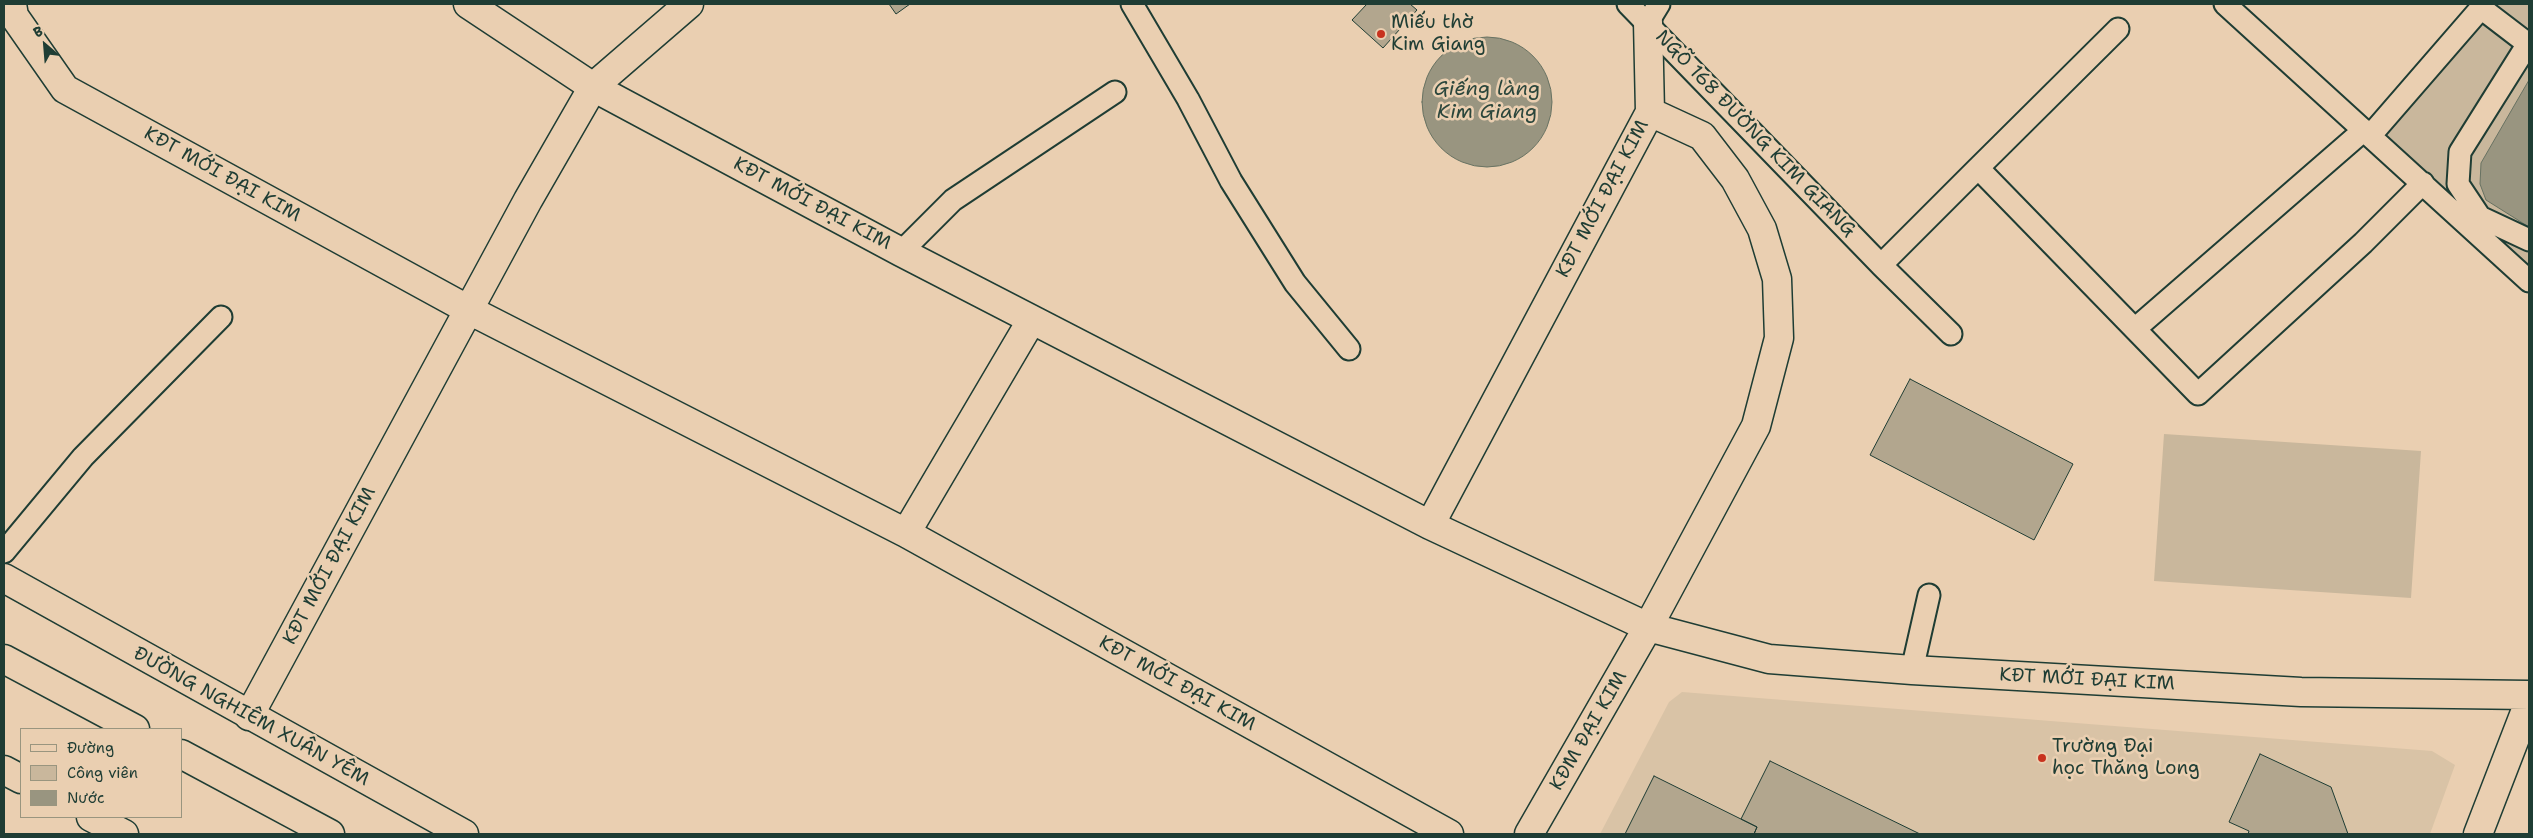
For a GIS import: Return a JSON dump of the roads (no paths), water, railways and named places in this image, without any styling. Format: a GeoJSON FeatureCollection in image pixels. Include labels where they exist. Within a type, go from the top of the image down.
{"type":"FeatureCollection","features":[{"type":"Feature","properties":{"kind":"main road","name":"KĐT MỚI ĐẠI KIM"},"geometry":{"type":"LineString","coordinates":[[12,4],[14,16],[65,89],[469,310],[906,534],[1449,834]]}},
{"type":"Feature","properties":{"kind":"main road","name":"KĐT MỚI ĐẠI KIM"},"geometry":{"type":"LineString","coordinates":[[468,4],[593,87],[901,252],[1430,525],[1648,627],[1769,659],[1912,670],[2301,692],[2529,695]]}},
{"type":"Feature","properties":{"kind":"main road"},"geometry":{"type":"LineString","coordinates":[[593,87],[689,4]]}},
{"type":"Feature","properties":{"kind":"main road"},"geometry":{"type":"LineString","coordinates":[[1650,112],[1654,13]]}},
{"type":"Feature","properties":{"kind":"main road","name":"KĐT MỚI ĐẠI KIM"},"geometry":{"type":"LineString","coordinates":[[249,716],[469,310],[593,87]]}},
{"type":"Feature","properties":{"kind":"main road","name":"KĐT MỚI ĐẠI KIM"},"geometry":{"type":"LineString","coordinates":[[1430,525],[1650,112],[1702,136],[1734,179],[1762,229],[1777,279],[1779,338],[1756,426],[1648,627]]}},
{"type":"Feature","properties":{"kind":"main road"},"geometry":{"type":"LineString","coordinates":[[906,534],[1032,321]]}},
{"type":"Feature","properties":{"kind":"main road","name":"ĐƯỜNG NGHIÊM XUÂN YÊM"},"geometry":{"type":"LineString","coordinates":[[4,578],[464,834]]}},
{"type":"Feature","properties":{"kind":"main road","name":"KĐM ĐẠI KIM"},"geometry":{"type":"LineString","coordinates":[[1529,834],[1648,627]]}},
{"type":"Feature","properties":{"kind":"main road"},"geometry":{"type":"LineString","coordinates":[[4,659],[133,728]]}},
{"type":"Feature","properties":{"kind":"main road"},"geometry":{"type":"LineString","coordinates":[[2478,834],[2529,702]]}},
{"type":"Feature","properties":{"kind":"main road"},"geometry":{"type":"LineString","coordinates":[[182,755],[330,834]]}},
{"type":"Feature","properties":{"kind":"main road"},"geometry":{"type":"LineString","coordinates":[[4,770],[20,778]]}},
{"type":"Feature","properties":{"kind":"main road"},"geometry":{"type":"LineString","coordinates":[[93,818],[124,834]]}},
{"type":"Feature","properties":{"kind":"lane"},"geometry":{"type":"LineString","coordinates":[[1132,4],[1188,99],[1236,190],[1295,283],[1349,349]]}},
{"type":"Feature","properties":{"kind":"lane","name":"NGÕ 168 ĐƯỜNG KIM GIANG"},"geometry":{"type":"LineString","coordinates":[[1628,4],[1654,13],[1881,265],[1951,334]]}},
{"type":"Feature","properties":{"kind":"lane"},"geometry":{"type":"LineString","coordinates":[[2225,4],[2529,281]]}},
{"type":"Feature","properties":{"kind":"lane"},"geometry":{"type":"LineString","coordinates":[[2136,328],[2367,133],[2480,6],[2529,43],[2460,152],[2458,184],[2480,217],[2529,240]]}},
{"type":"Feature","properties":{"kind":"lane"},"geometry":{"type":"LineString","coordinates":[[1881,265],[2118,29]]}},
{"type":"Feature","properties":{"kind":"lane"},"geometry":{"type":"LineString","coordinates":[[901,252],[953,200],[1115,92]]}},
{"type":"Feature","properties":{"kind":"lane"},"geometry":{"type":"LineString","coordinates":[[1978,168],[2136,328],[2198,394],[2363,243],[2423,183]]}},
{"type":"Feature","properties":{"kind":"lane"},"geometry":{"type":"LineString","coordinates":[[4,552],[83,457],[222,317]]}},
{"type":"Feature","properties":{"kind":"lane"},"geometry":{"type":"LineString","coordinates":[[1912,670],[1929,595]]}},
{"type":"Feature","properties":{"kind":"water","name":"Giếng làng Kim Giang"},"geometry":{"type":"Polygon","coordinates":[[[1487,37],[1500,38],[1512,42],[1533,56],[1547,77],[1551,89],[1551,115],[1547,127],[1533,148],[1512,162],[1500,166],[1487,167],[1474,166],[1462,162],[1441,148],[1427,127],[1423,115],[1422,102],[1423,89],[1427,77],[1441,56],[1462,42],[1474,38],[1487,37]]]}},
{"type":"Feature","properties":{"kind":"water"},"geometry":{"type":"Polygon","coordinates":[[[2529,80],[2529,227],[2486,200],[2480,184],[2481,163],[2529,80]]]}},
{"type":"Feature","properties":{"kind":"place","name":"Miếu thờ Kim Giang"},"geometry":{"type":"Point","coordinates":[1381,34]}},
{"type":"Feature","properties":{"kind":"place","name":"Trường Đại học Thăng Long"},"geometry":{"type":"Point","coordinates":[2042,758]}}]}
